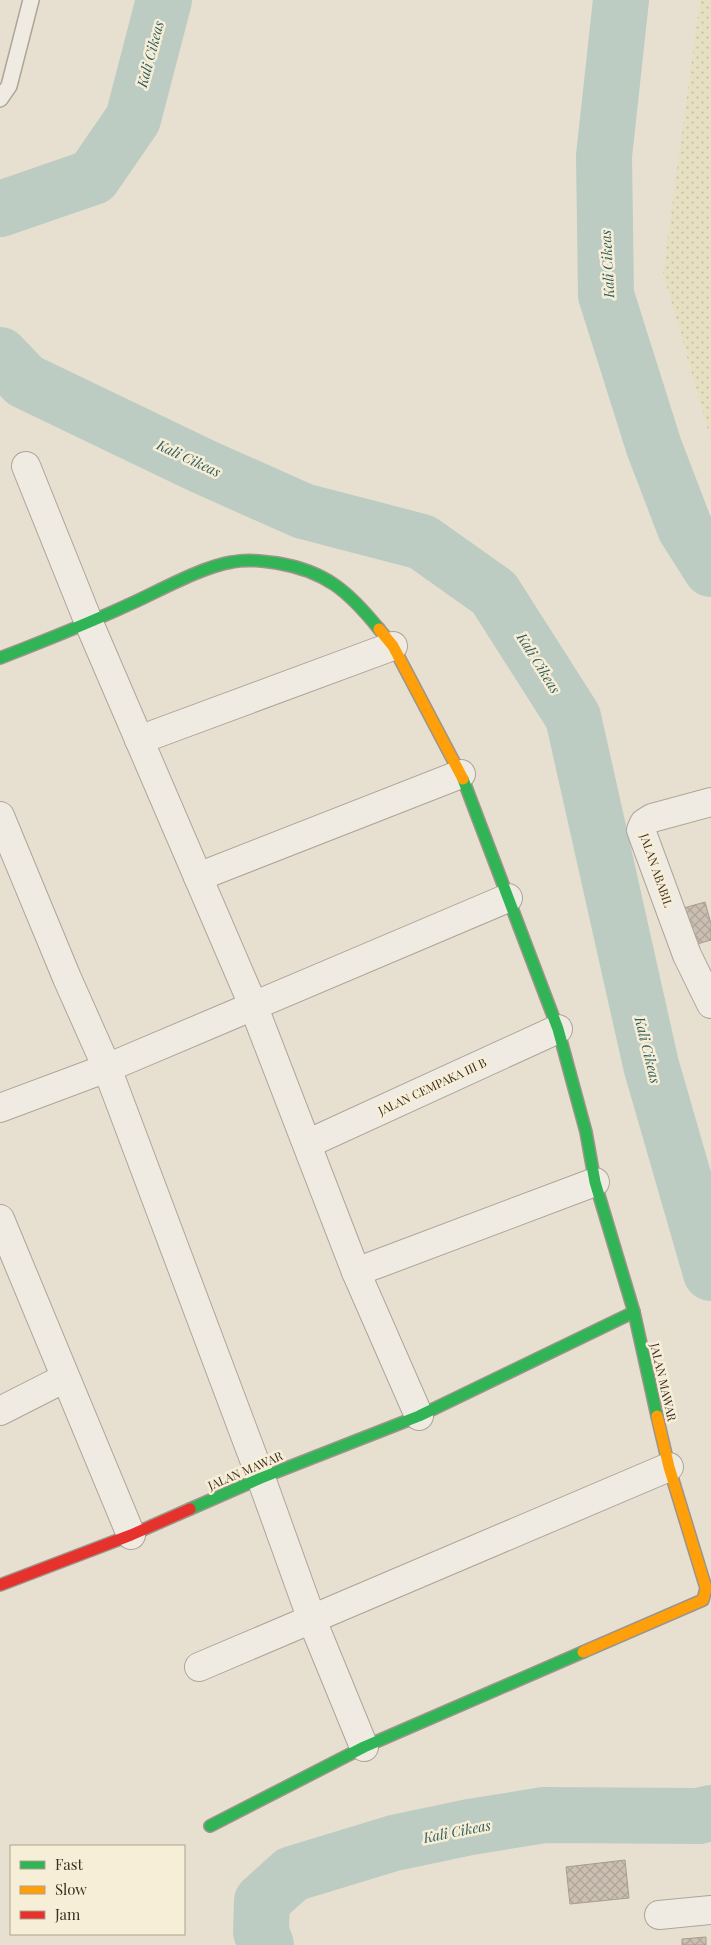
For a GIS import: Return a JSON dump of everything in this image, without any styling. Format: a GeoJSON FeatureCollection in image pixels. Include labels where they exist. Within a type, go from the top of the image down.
{"type":"FeatureCollection","features":[{"type":"Feature","properties":{"kind":"street"},"geometry":{"type":"LineString","coordinates":[[26,466],[88,623],[253,1005],[356,1272],[419,1416]]}},
{"type":"Feature","properties":{"kind":"street"},"geometry":{"type":"LineString","coordinates":[[0,658],[88,623],[198,574],[231,562],[258,560],[302,566],[327,578],[356,602],[393,646],[461,774],[558,1029],[586,1132],[595,1182],[634,1312]]}},
{"type":"Feature","properties":{"kind":"street"},"geometry":{"type":"LineString","coordinates":[[139,740],[393,646]]}},
{"type":"Feature","properties":{"kind":"street"},"geometry":{"type":"LineString","coordinates":[[198,877],[461,774]]}},
{"type":"Feature","properties":{"kind":"street","name":"JALAN ABABIL"},"geometry":{"type":"LineString","coordinates":[[699,953],[641,830],[644,823],[652,818],[711,802]]}},
{"type":"Feature","properties":{"kind":"street"},"geometry":{"type":"LineString","coordinates":[[0,816],[67,978],[107,1068],[261,1478],[312,1620],[364,1747]]}},
{"type":"Feature","properties":{"kind":"street"},"geometry":{"type":"LineString","coordinates":[[0,1108],[107,1068],[508,898]]}},
{"type":"Feature","properties":{"kind":"street"},"geometry":{"type":"LineString","coordinates":[[699,953],[711,1004]]}},
{"type":"Feature","properties":{"kind":"street","name":"JALAN CEMPAKA III B"},"geometry":{"type":"LineString","coordinates":[[307,1144],[558,1029]]}},
{"type":"Feature","properties":{"kind":"street"},"geometry":{"type":"LineString","coordinates":[[356,1272],[595,1182]]}},
{"type":"Feature","properties":{"kind":"street"},"geometry":{"type":"LineString","coordinates":[[0,1219],[7,1256],[65,1378],[131,1535]]}},
{"type":"Feature","properties":{"kind":"street","name":"JALAN MAWAR"},"geometry":{"type":"LineString","coordinates":[[0,1585],[131,1535],[261,1478],[419,1416],[634,1312],[669,1466],[706,1588],[703,1600],[364,1747],[210,1826]]}},
{"type":"Feature","properties":{"kind":"street"},"geometry":{"type":"LineString","coordinates":[[0,1411],[65,1378]]}},
{"type":"Feature","properties":{"kind":"street"},"geometry":{"type":"LineString","coordinates":[[199,1667],[669,1466]]}},
{"type":"Feature","properties":{"kind":"street"},"geometry":{"type":"LineString","coordinates":[[659,1915],[711,1910]]}},
{"type":"Feature","properties":{"kind":"lane"},"geometry":{"type":"LineString","coordinates":[[0,99],[8,86],[31,0]]}},
{"type":"Feature","properties":{"kind":"shaded area"},"geometry":{"type":"Polygon","coordinates":[[[700,0],[711,0],[711,440],[663,273],[700,0]]]}},
{"type":"Feature","properties":{"kind":"building"},"geometry":{"type":"Polygon","coordinates":[[[705,902],[711,924],[711,940],[687,947],[673,911],[705,902]]]}},
{"type":"Feature","properties":{"kind":"building"},"geometry":{"type":"Polygon","coordinates":[[[625,1860],[629,1898],[570,1904],[566,1867],[625,1860]]]}},
{"type":"Feature","properties":{"kind":"building"},"geometry":{"type":"Polygon","coordinates":[[[706,1937],[706,1945],[682,1945],[682,1939],[706,1937]]]}},
{"type":"Feature","properties":{"kind":"waterway","name":"Kali Cikeas"},"geometry":{"type":"LineString","coordinates":[[0,209],[93,177],[133,119],[164,0]]}},
{"type":"Feature","properties":{"kind":"waterway","name":"Kali Cikeas"},"geometry":{"type":"LineString","coordinates":[[621,0],[604,156],[606,295],[654,447],[685,528],[711,569]]}},
{"type":"Feature","properties":{"kind":"waterway","name":"Kali Cikeas"},"geometry":{"type":"LineString","coordinates":[[0,355],[25,381],[202,466],[303,511],[422,542],[494,593],[573,717],[651,1065],[711,1273]]}},
{"type":"Feature","properties":{"kind":"waterway","name":"Kali Cikeas"},"geometry":{"type":"LineString","coordinates":[[266,1945],[261,1932],[262,1901],[292,1874],[394,1843],[470,1827],[544,1815],[699,1816],[711,1813]]}},
{"type":"Feature","properties":{"kind":"traffic: fast"},"geometry":{"type":"LineString","coordinates":[[0,658],[98,618],[194,574],[220,565],[243,561],[277,563],[309,571],[335,585],[346,594],[379,629]]}},
{"type":"Feature","properties":{"kind":"traffic: fast"},"geometry":{"type":"LineString","coordinates":[[463,779],[558,1029],[586,1132],[595,1182],[634,1312]]}},
{"type":"Feature","properties":{"kind":"traffic: fast"},"geometry":{"type":"LineString","coordinates":[[190,1509],[261,1478],[419,1416],[634,1312],[657,1416]]}},
{"type":"Feature","properties":{"kind":"traffic: fast"},"geometry":{"type":"LineString","coordinates":[[210,1826],[364,1747],[583,1652]]}},
{"type":"Feature","properties":{"kind":"traffic: slow"},"geometry":{"type":"LineString","coordinates":[[379,629],[393,646],[463,779]]}},
{"type":"Feature","properties":{"kind":"traffic: slow"},"geometry":{"type":"LineString","coordinates":[[583,1652],[703,1600],[706,1588],[669,1467],[657,1416]]}},
{"type":"Feature","properties":{"kind":"traffic: jam"},"geometry":{"type":"LineString","coordinates":[[0,1585],[131,1535],[190,1509]]}}]}
